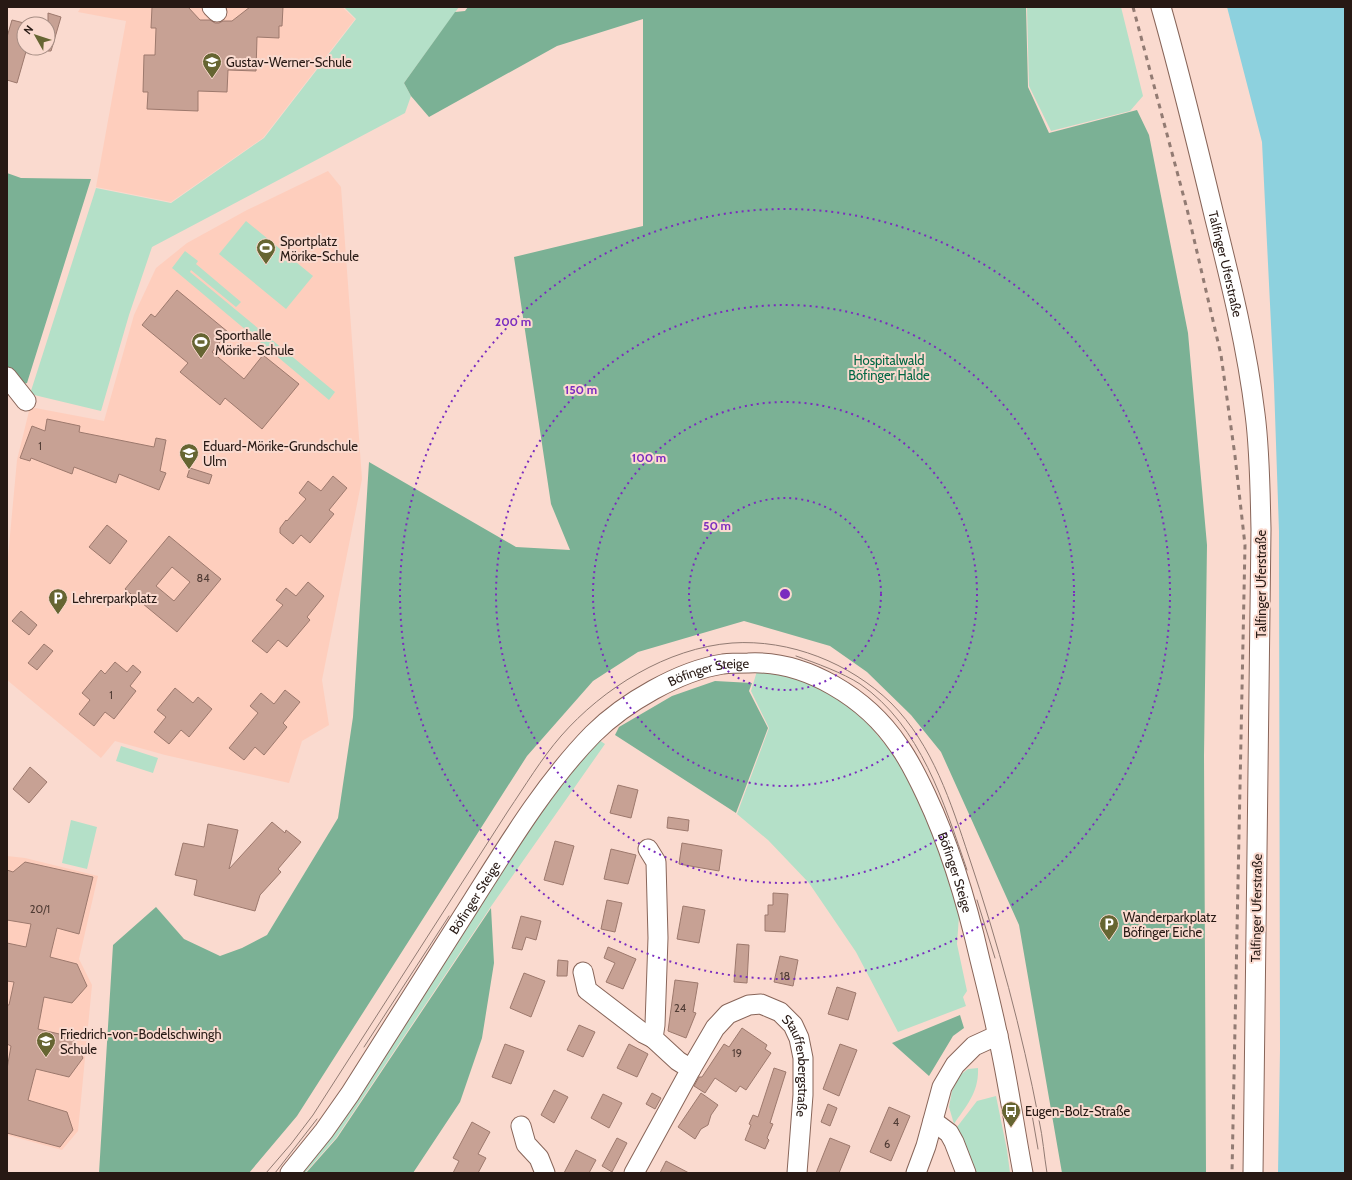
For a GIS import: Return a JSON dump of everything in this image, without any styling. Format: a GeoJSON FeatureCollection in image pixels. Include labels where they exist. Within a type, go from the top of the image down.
{"type":"FeatureCollection","features":[{"type":"Feature","properties":{"kind":"street","name":"Talfinger Uferstraße"},"geometry":{"type":"LineString","coordinates":[[1161,7],[1185,93],[1228,270],[1245,345],[1256,416],[1260,474],[1261,529],[1252,1173]]}},
{"type":"Feature","properties":{"kind":"street"},"geometry":{"type":"LineString","coordinates":[[7,377],[26,401]]}},
{"type":"Feature","properties":{"kind":"street","name":"Böfinger Steige"},"geometry":{"type":"LineString","coordinates":[[290,1173],[324,1131],[350,1094],[502,855],[543,795],[575,754],[595,732],[621,711],[682,675],[723,664],[761,662],[794,669],[824,679],[852,696],[874,716],[898,744],[914,772],[940,826],[965,897],[998,1035],[1023,1173]]}},
{"type":"Feature","properties":{"kind":"street"},"geometry":{"type":"LineString","coordinates":[[648,849],[656,862],[658,938],[655,1025],[653,1038]]}},
{"type":"Feature","properties":{"kind":"street"},"geometry":{"type":"LineString","coordinates":[[583,972],[587,990],[643,1033],[653,1038],[678,1061],[691,1069]]}},
{"type":"Feature","properties":{"kind":"street","name":"Stauffenbergstraße"},"geometry":{"type":"LineString","coordinates":[[634,1173],[715,1028],[728,1014],[749,1005],[761,1004],[780,1012],[793,1025],[799,1038],[803,1058],[803,1095],[797,1173]]}},
{"type":"Feature","properties":{"kind":"street"},"geometry":{"type":"LineString","coordinates":[[916,1173],[926,1146],[942,1087],[955,1065],[974,1046],[998,1035]]}},
{"type":"Feature","properties":{"kind":"street"},"geometry":{"type":"LineString","coordinates":[[933,1121],[949,1133],[966,1173]]}},
{"type":"Feature","properties":{"kind":"street"},"geometry":{"type":"LineString","coordinates":[[521,1126],[526,1144],[538,1158],[545,1173]]}},
{"type":"Feature","properties":{"kind":"shaded area","name":"Gustav-Werner-Schule"},"geometry":{"type":"Polygon","coordinates":[[[81,7],[342,7],[355,19],[263,138],[171,202],[96,187],[126,21],[78,12],[81,7]]]}},
{"type":"Feature","properties":{"kind":"shaded area","name":"Eduard-Mörike-Grundschule Ulm"},"geometry":{"type":"Polygon","coordinates":[[[328,171],[341,187],[362,479],[322,680],[329,725],[302,741],[289,783],[165,755],[115,741],[101,758],[7,680],[7,569],[17,460],[30,407],[104,421],[134,315],[156,268],[187,243],[247,210],[328,171]]]}},
{"type":"Feature","properties":{"kind":"shaded area","name":"Friedrich-von-Bodelschwingh Schule"},"geometry":{"type":"Polygon","coordinates":[[[7,856],[25,858],[98,876],[79,959],[92,985],[78,1131],[62,1150],[7,1135],[7,856]]]}},
{"type":"Feature","properties":{"kind":"green space"},"geometry":{"type":"Polygon","coordinates":[[[344,7],[459,7],[404,83],[411,96],[405,113],[152,247],[129,315],[101,411],[30,394],[96,188],[171,203],[264,138],[356,19],[344,7]]]}},
{"type":"Feature","properties":{"kind":"green space","name":"Hospitalwald Böfinger Halde"},"geometry":{"type":"Polygon","coordinates":[[[468,7],[1026,7],[1028,87],[1049,133],[1137,110],[1149,135],[1188,333],[1207,545],[1204,755],[1206,1173],[1062,1173],[1019,925],[941,752],[911,715],[867,672],[830,646],[744,621],[638,652],[593,681],[527,756],[297,1116],[249,1173],[99,1173],[113,945],[156,907],[184,939],[220,956],[242,948],[267,935],[338,818],[353,717],[369,462],[516,547],[570,550],[551,504],[514,257],[643,226],[643,19],[557,46],[429,117],[411,96],[404,83],[455,12],[465,11],[468,7]]]}},
{"type":"Feature","properties":{"kind":"green space"},"geometry":{"type":"Polygon","coordinates":[[[1027,7],[1121,7],[1143,96],[1130,111],[1051,131],[1029,86],[1027,7]]]}},
{"type":"Feature","properties":{"kind":"green space"},"geometry":{"type":"Polygon","coordinates":[[[7,173],[21,178],[91,179],[27,383],[20,385],[7,368],[7,173]]]}},
{"type":"Feature","properties":{"kind":"green space","name":"Sportplatz Mörike-Schule"},"geometry":{"type":"Polygon","coordinates":[[[246,221],[313,276],[286,309],[219,254],[246,221]]]}},
{"type":"Feature","properties":{"kind":"green space"},"geometry":{"type":"Polygon","coordinates":[[[185,251],[198,261],[196,264],[241,302],[236,307],[191,270],[190,272],[335,392],[329,400],[172,268],[185,251]]]}},
{"type":"Feature","properties":{"kind":"green space"},"geometry":{"type":"Polygon","coordinates":[[[757,671],[800,680],[827,691],[850,707],[869,725],[890,750],[914,788],[934,834],[959,916],[957,944],[967,991],[963,997],[966,1006],[898,1032],[856,952],[809,883],[768,840],[737,814],[769,728],[751,691],[757,671]]]}},
{"type":"Feature","properties":{"kind":"green space"},"geometry":{"type":"Polygon","coordinates":[[[715,681],[752,683],[749,691],[768,728],[736,813],[615,735],[619,727],[672,696],[715,681]]]}},
{"type":"Feature","properties":{"kind":"green space"},"geometry":{"type":"Polygon","coordinates":[[[599,740],[605,744],[492,905],[336,1138],[305,1173],[299,1173],[489,887],[565,777],[599,740]]]}},
{"type":"Feature","properties":{"kind":"green space"},"geometry":{"type":"Polygon","coordinates":[[[121,746],[158,758],[153,773],[116,761],[121,746]]]}},
{"type":"Feature","properties":{"kind":"green space"},"geometry":{"type":"Polygon","coordinates":[[[71,820],[97,827],[87,869],[62,863],[71,820]]]}},
{"type":"Feature","properties":{"kind":"green space"},"geometry":{"type":"Polygon","coordinates":[[[491,908],[494,963],[482,1038],[460,1102],[413,1173],[306,1173],[337,1138],[491,908]]]}},
{"type":"Feature","properties":{"kind":"green space"},"geometry":{"type":"Polygon","coordinates":[[[960,1015],[964,1028],[953,1036],[929,1076],[892,1043],[960,1015]]]}},
{"type":"Feature","properties":{"kind":"green space"},"geometry":{"type":"Polygon","coordinates":[[[978,1068],[978,1077],[971,1098],[954,1124],[949,1107],[952,1091],[960,1075],[968,1069],[978,1068]]]}},
{"type":"Feature","properties":{"kind":"green space"},"geometry":{"type":"Polygon","coordinates":[[[996,1096],[1010,1173],[972,1173],[957,1127],[977,1101],[996,1096]]]}},
{"type":"Feature","properties":{"kind":"water"},"geometry":{"type":"Polygon","coordinates":[[[1227,7],[1345,7],[1345,1173],[1278,1173],[1280,1050],[1279,531],[1274,385],[1262,142],[1227,7]]]}},
{"type":"Feature","properties":{"kind":"building"},"geometry":{"type":"Polygon","coordinates":[[[152,7],[188,7],[200,20],[210,20],[215,23],[219,23],[223,21],[232,21],[250,7],[283,7],[282,26],[279,26],[279,38],[257,37],[256,71],[228,70],[227,92],[198,91],[198,111],[147,109],[148,92],[143,92],[144,55],[155,55],[156,28],[151,28],[152,7]]]}},
{"type":"Feature","properties":{"kind":"building"},"geometry":{"type":"Polygon","coordinates":[[[48,13],[61,17],[56,34],[56,16],[48,16],[48,13]]]}},
{"type":"Feature","properties":{"kind":"building"},"geometry":{"type":"Polygon","coordinates":[[[12,20],[16,21],[16,56],[25,56],[17,83],[7,80],[7,37],[12,20]]]}},
{"type":"Feature","properties":{"kind":"building","name":"Sporthalle Mörike-Schule"},"geometry":{"type":"Polygon","coordinates":[[[177,290],[228,332],[212,352],[244,379],[263,355],[299,384],[262,429],[225,398],[220,405],[180,372],[188,363],[142,325],[151,314],[155,317],[177,290]]]}},
{"type":"Feature","properties":{"kind":"building"},"geometry":{"type":"Polygon","coordinates":[[[47,419],[80,426],[79,432],[154,447],[156,438],[166,440],[160,471],[166,473],[159,490],[119,474],[116,483],[74,467],[72,474],[31,458],[30,461],[20,458],[32,426],[45,431],[47,419]]]}},
{"type":"Feature","properties":{"kind":"building"},"geometry":{"type":"Polygon","coordinates":[[[190,468],[212,475],[209,484],[187,477],[190,468]]]}},
{"type":"Feature","properties":{"kind":"building"},"geometry":{"type":"Polygon","coordinates":[[[333,476],[347,488],[329,510],[334,514],[310,543],[301,535],[293,544],[280,533],[280,528],[306,499],[299,493],[308,481],[321,491],[333,476]]]}},
{"type":"Feature","properties":{"kind":"building"},"geometry":{"type":"Polygon","coordinates":[[[107,525],[127,541],[110,564],[89,547],[107,525]]]}},
{"type":"Feature","properties":{"kind":"building"},"geometry":{"type":"Polygon","coordinates":[[[169,536],[221,579],[177,632],[125,589],[169,536]],[[172,567],[156,586],[174,601],[190,582],[172,567]]]}},
{"type":"Feature","properties":{"kind":"building"},"geometry":{"type":"Polygon","coordinates":[[[308,582],[324,596],[307,617],[310,620],[287,647],[278,640],[267,653],[252,641],[283,605],[276,600],[286,588],[296,596],[308,582]]]}},
{"type":"Feature","properties":{"kind":"building"},"geometry":{"type":"Polygon","coordinates":[[[21,611],[37,625],[29,635],[12,621],[21,611]]]}},
{"type":"Feature","properties":{"kind":"building"},"geometry":{"type":"Polygon","coordinates":[[[44,644],[53,651],[37,670],[28,663],[44,644]]]}},
{"type":"Feature","properties":{"kind":"building"},"geometry":{"type":"Polygon","coordinates":[[[115,662],[127,672],[133,665],[141,672],[130,686],[136,691],[114,719],[105,712],[94,726],[79,714],[90,700],[82,693],[101,670],[105,674],[115,662]]]}},
{"type":"Feature","properties":{"kind":"building"},"geometry":{"type":"Polygon","coordinates":[[[175,688],[193,703],[198,697],[212,709],[189,737],[181,730],[169,744],[154,732],[166,717],[157,710],[175,688]]]}},
{"type":"Feature","properties":{"kind":"building"},"geometry":{"type":"Polygon","coordinates":[[[285,690],[300,702],[283,723],[287,727],[264,755],[255,747],[244,760],[229,748],[258,713],[250,706],[261,693],[274,704],[285,690]]]}},
{"type":"Feature","properties":{"kind":"building"},"geometry":{"type":"Polygon","coordinates":[[[30,767],[47,782],[29,803],[13,789],[30,767]]]}},
{"type":"Feature","properties":{"kind":"building"},"geometry":{"type":"Polygon","coordinates":[[[618,785],[638,790],[631,818],[610,813],[618,785]]]}},
{"type":"Feature","properties":{"kind":"building"},"geometry":{"type":"Polygon","coordinates":[[[668,817],[689,820],[688,831],[667,828],[668,817]]]}},
{"type":"Feature","properties":{"kind":"building"},"geometry":{"type":"Polygon","coordinates":[[[272,822],[285,833],[286,830],[301,842],[278,869],[281,872],[260,895],[255,911],[194,895],[197,880],[175,875],[183,843],[204,847],[208,824],[238,830],[229,869],[272,822]]]}},
{"type":"Feature","properties":{"kind":"building"},"geometry":{"type":"Polygon","coordinates":[[[555,841],[574,846],[563,885],[544,880],[555,841]]]}},
{"type":"Feature","properties":{"kind":"building"},"geometry":{"type":"Polygon","coordinates":[[[682,843],[722,850],[719,871],[679,864],[682,843]]]}},
{"type":"Feature","properties":{"kind":"building"},"geometry":{"type":"Polygon","coordinates":[[[611,849],[636,855],[628,884],[604,879],[611,849]]]}},
{"type":"Feature","properties":{"kind":"building","name":"Friedrich-von-Bodelschwingh Schule"},"geometry":{"type":"Polygon","coordinates":[[[25,862],[93,877],[79,934],[57,928],[50,957],[77,964],[87,986],[72,1003],[44,997],[38,1029],[72,1037],[83,1058],[69,1077],[36,1069],[28,1100],[67,1112],[73,1130],[60,1147],[7,1133],[7,1069],[11,1046],[7,1044],[7,1005],[9,1005],[14,982],[7,981],[7,943],[26,947],[31,924],[7,920],[7,870],[13,872],[25,862]]]}},
{"type":"Feature","properties":{"kind":"building"},"geometry":{"type":"Polygon","coordinates":[[[773,893],[788,894],[785,932],[765,931],[765,915],[768,915],[768,905],[773,905],[773,893]]]}},
{"type":"Feature","properties":{"kind":"building"},"geometry":{"type":"Polygon","coordinates":[[[607,900],[622,903],[615,932],[601,929],[607,900]]]}},
{"type":"Feature","properties":{"kind":"building"},"geometry":{"type":"Polygon","coordinates":[[[683,906],[705,910],[699,943],[677,939],[683,906]]]}},
{"type":"Feature","properties":{"kind":"building"},"geometry":{"type":"Polygon","coordinates":[[[521,916],[541,921],[536,940],[526,937],[522,950],[512,948],[521,916]]]}},
{"type":"Feature","properties":{"kind":"building"},"geometry":{"type":"Polygon","coordinates":[[[737,944],[749,945],[747,983],[734,982],[737,944]]]}},
{"type":"Feature","properties":{"kind":"building"},"geometry":{"type":"Polygon","coordinates":[[[608,947],[636,959],[623,989],[606,982],[615,963],[604,958],[608,947]]]}},
{"type":"Feature","properties":{"kind":"building"},"geometry":{"type":"Polygon","coordinates":[[[780,956],[798,960],[793,986],[774,982],[780,956]]]}},
{"type":"Feature","properties":{"kind":"building"},"geometry":{"type":"Polygon","coordinates":[[[558,960],[568,961],[567,976],[557,976],[558,960]]]}},
{"type":"Feature","properties":{"kind":"building"},"geometry":{"type":"Polygon","coordinates":[[[524,973],[545,981],[531,1017],[510,1008],[524,973]]]}},
{"type":"Feature","properties":{"kind":"building"},"geometry":{"type":"Polygon","coordinates":[[[675,980],[698,983],[693,1012],[696,1013],[686,1038],[668,1031],[675,980]]]}},
{"type":"Feature","properties":{"kind":"building"},"geometry":{"type":"Polygon","coordinates":[[[837,987],[856,993],[848,1020],[828,1014],[837,987]]]}},
{"type":"Feature","properties":{"kind":"building"},"geometry":{"type":"Polygon","coordinates":[[[579,1025],[595,1032],[583,1057],[567,1050],[579,1025]]]}},
{"type":"Feature","properties":{"kind":"building"},"geometry":{"type":"Polygon","coordinates":[[[742,1028],[767,1045],[765,1049],[771,1053],[746,1090],[740,1086],[736,1092],[715,1078],[705,1093],[694,1086],[699,1077],[702,1077],[724,1044],[729,1047],[742,1028]]]}},
{"type":"Feature","properties":{"kind":"building"},"geometry":{"type":"Polygon","coordinates":[[[505,1044],[524,1051],[511,1084],[492,1077],[505,1044]]]}},
{"type":"Feature","properties":{"kind":"building"},"geometry":{"type":"Polygon","coordinates":[[[629,1044],[648,1054],[637,1077],[617,1068],[629,1044]]]}},
{"type":"Feature","properties":{"kind":"building"},"geometry":{"type":"Polygon","coordinates":[[[840,1044],[857,1050],[839,1096],[823,1089],[840,1044]]]}},
{"type":"Feature","properties":{"kind":"building"},"geometry":{"type":"Polygon","coordinates":[[[774,1068],[786,1072],[770,1123],[773,1124],[767,1138],[769,1140],[765,1149],[745,1140],[753,1115],[758,1117],[774,1068]]]}},
{"type":"Feature","properties":{"kind":"building"},"geometry":{"type":"Polygon","coordinates":[[[554,1090],[568,1097],[554,1123],[541,1115],[554,1090]]]}},
{"type":"Feature","properties":{"kind":"building"},"geometry":{"type":"Polygon","coordinates":[[[652,1093],[661,1098],[655,1109],[646,1104],[652,1093]]]}},
{"type":"Feature","properties":{"kind":"building"},"geometry":{"type":"Polygon","coordinates":[[[701,1093],[718,1105],[711,1115],[708,1125],[701,1129],[695,1139],[678,1127],[701,1093]]]}},
{"type":"Feature","properties":{"kind":"building"},"geometry":{"type":"Polygon","coordinates":[[[603,1094],[622,1103],[609,1128],[591,1118],[603,1094]]]}},
{"type":"Feature","properties":{"kind":"building"},"geometry":{"type":"Polygon","coordinates":[[[828,1104],[837,1108],[830,1126],[821,1122],[828,1104]]]}},
{"type":"Feature","properties":{"kind":"building"},"geometry":{"type":"Polygon","coordinates":[[[889,1107],[910,1116],[891,1161],[870,1152],[889,1107]]]}},
{"type":"Feature","properties":{"kind":"building"},"geometry":{"type":"Polygon","coordinates":[[[472,1122],[490,1132],[478,1154],[486,1158],[478,1173],[453,1173],[459,1161],[453,1158],[472,1122]]]}},
{"type":"Feature","properties":{"kind":"building"},"geometry":{"type":"Polygon","coordinates":[[[617,1138],[627,1143],[612,1172],[602,1166],[617,1138]]]}},
{"type":"Feature","properties":{"kind":"building"},"geometry":{"type":"Polygon","coordinates":[[[830,1138],[850,1146],[839,1173],[816,1173],[830,1138]]]}},
{"type":"Feature","properties":{"kind":"building"},"geometry":{"type":"Polygon","coordinates":[[[576,1150],[596,1160],[589,1173],[564,1173],[576,1150]]]}},
{"type":"Feature","properties":{"kind":"building"},"geometry":{"type":"Polygon","coordinates":[[[666,1161],[689,1173],[660,1173],[666,1161]]]}},
{"type":"Feature","properties":{"kind":"tram line"},"geometry":{"type":"LineString","coordinates":[[266,1173],[313,1115],[508,811],[540,763],[561,736],[596,702],[638,673],[660,662],[684,653],[708,646],[732,643],[776,645],[818,656],[838,665],[857,676],[891,703],[906,719],[918,737],[939,776],[955,816],[980,889],[1025,1053],[1042,1133],[1047,1173]]}},
{"type":"Feature","properties":{"kind":"tram line"},"geometry":{"type":"LineString","coordinates":[[796,656],[838,672],[860,684],[881,701],[899,721],[915,744],[928,768],[949,819],[967,870]]}},
{"type":"Feature","properties":{"kind":"tram line"},"geometry":{"type":"LineString","coordinates":[[977,900],[995,958]]}},
{"type":"Feature","properties":{"kind":"tram line"},"geometry":{"type":"LineString","coordinates":[[364,1047],[449,916]]}},
{"type":"Feature","properties":{"kind":"tram line"},"geometry":{"type":"LineString","coordinates":[[1031,1109],[1038,1149]]}},
{"type":"Feature","properties":{"kind":"tram line"},"geometry":{"type":"LineString","coordinates":[[275,1173],[317,1119]]}},
{"type":"Feature","properties":{"kind":"railway"},"geometry":{"type":"LineString","coordinates":[[1133,7],[1187,209],[1221,355],[1235,456],[1245,545],[1232,1173]]}},
{"type":"Feature","properties":{"kind":"place","name":"Gustav-Werner-Schule"},"geometry":{"type":"Point","coordinates":[212,79]}},
{"type":"Feature","properties":{"kind":"place","name":"Sportplatz Mörike-Schule"},"geometry":{"type":"Point","coordinates":[266,265]}},
{"type":"Feature","properties":{"kind":"place","name":"Sporthalle Mörike-Schule"},"geometry":{"type":"Point","coordinates":[201,359]}},
{"type":"Feature","properties":{"kind":"place","name":"Eduard-Mörike-Grundschule Ulm"},"geometry":{"type":"Point","coordinates":[189,470]}},
{"type":"Feature","properties":{"kind":"place","name":"Lehrerparkplatz"},"geometry":{"type":"Point","coordinates":[58,615]}},
{"type":"Feature","properties":{"kind":"place","name":"Wanderparkplatz Böfinger Eiche"},"geometry":{"type":"Point","coordinates":[1109,941]}},
{"type":"Feature","properties":{"kind":"place","name":"Friedrich-von-Bodelschwingh Schule"},"geometry":{"type":"Point","coordinates":[46,1058]}},
{"type":"Feature","properties":{"kind":"place","name":"Eugen-Bolz-Straße"},"geometry":{"type":"Point","coordinates":[1011,1128]}}]}
